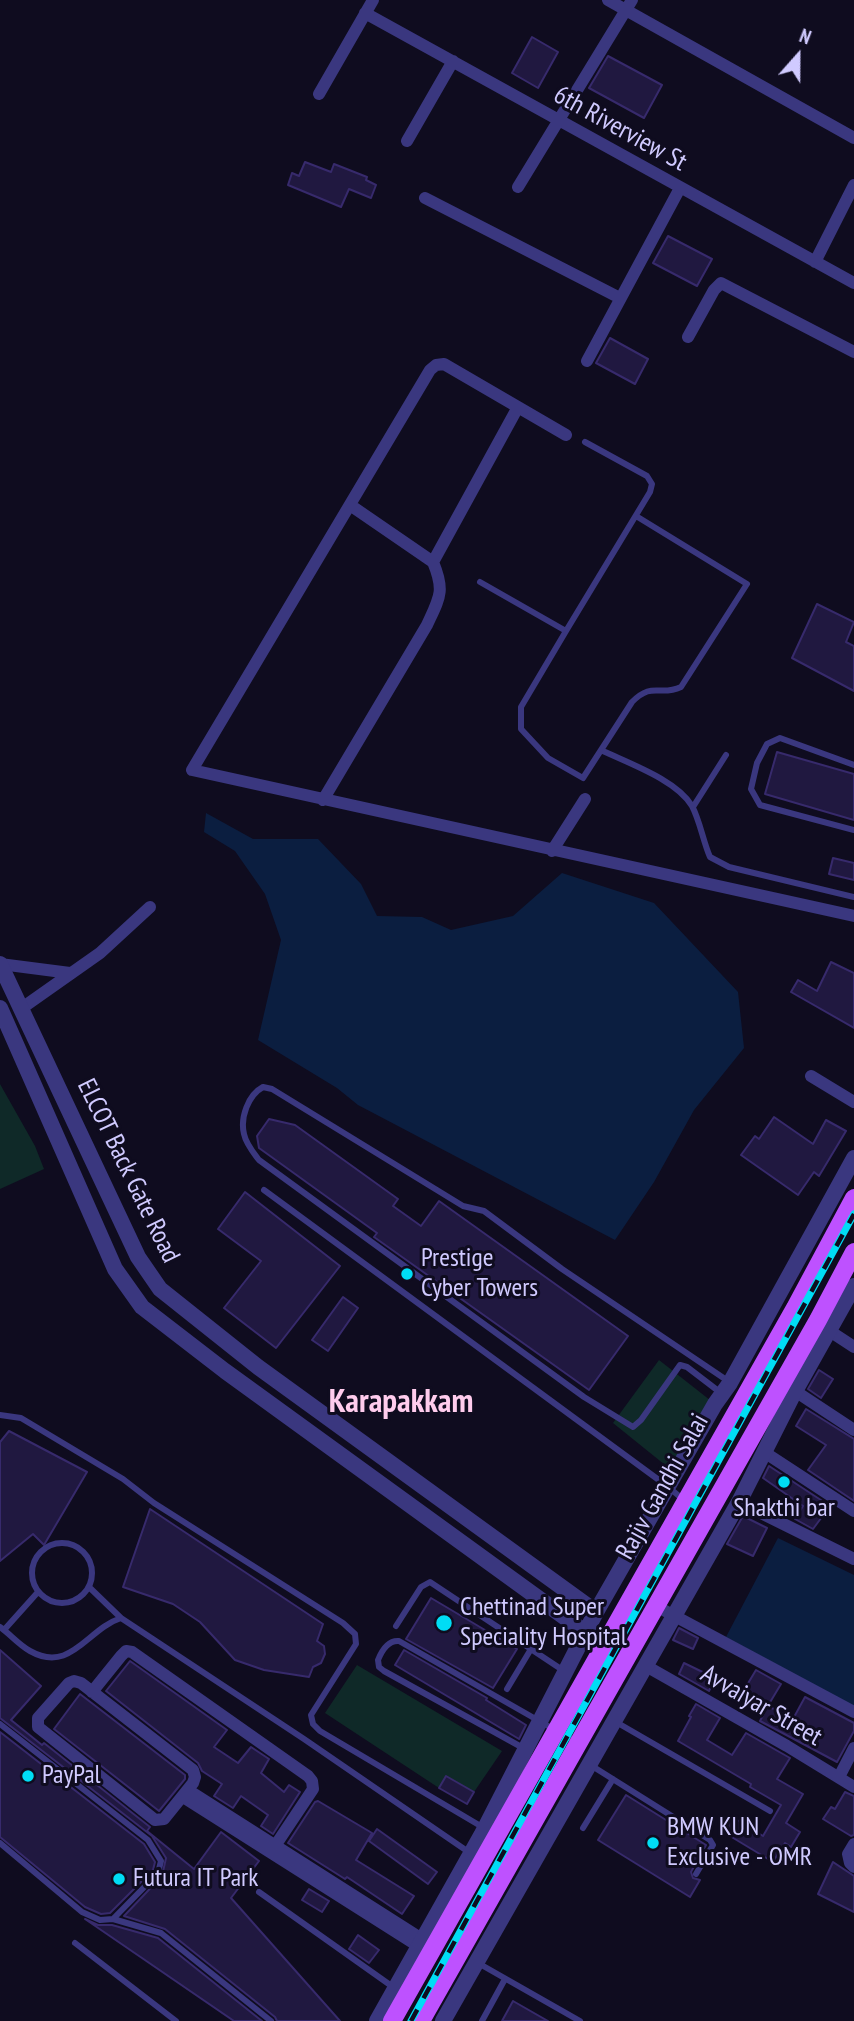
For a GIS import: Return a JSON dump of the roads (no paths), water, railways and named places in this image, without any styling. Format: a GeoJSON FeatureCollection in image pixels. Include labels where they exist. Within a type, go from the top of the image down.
{"type":"FeatureCollection","features":[{"type":"Feature","properties":{"kind":"main road","name":"Rajiv Gandhi Salai"},"geometry":{"type":"LineString","coordinates":[[392,2021],[533,1753],[555,1731],[854,1198]]}},
{"type":"Feature","properties":{"kind":"main road","name":"Rajiv Gandhi Salai"},"geometry":{"type":"LineString","coordinates":[[421,2021],[656,1606],[823,1327],[854,1252]]}},
{"type":"Feature","properties":{"kind":"street"},"geometry":{"type":"LineString","coordinates":[[319,94],[373,0]]}},
{"type":"Feature","properties":{"kind":"street"},"geometry":{"type":"LineString","coordinates":[[608,0],[629,5],[854,138]]}},
{"type":"Feature","properties":{"kind":"street"},"geometry":{"type":"LineString","coordinates":[[518,187],[629,5]]}},
{"type":"Feature","properties":{"kind":"street","name":"6th Riverview St"},"geometry":{"type":"LineString","coordinates":[[365,13],[854,282]]}},
{"type":"Feature","properties":{"kind":"street"},"geometry":{"type":"LineString","coordinates":[[407,141],[453,61]]}},
{"type":"Feature","properties":{"kind":"street"},"geometry":{"type":"LineString","coordinates":[[815,262],[854,185]]}},
{"type":"Feature","properties":{"kind":"street"},"geometry":{"type":"LineString","coordinates":[[587,360],[680,188]]}},
{"type":"Feature","properties":{"kind":"street"},"geometry":{"type":"LineString","coordinates":[[425,198],[620,298]]}},
{"type":"Feature","properties":{"kind":"street"},"geometry":{"type":"LineString","coordinates":[[688,337],[714,290],[721,283],[854,352]]}},
{"type":"Feature","properties":{"kind":"street"},"geometry":{"type":"LineString","coordinates":[[566,435],[444,364],[436,365],[430,370],[192,770],[854,916]]}},
{"type":"Feature","properties":{"kind":"street"},"geometry":{"type":"LineString","coordinates":[[433,562],[518,407]]}},
{"type":"Feature","properties":{"kind":"street"},"geometry":{"type":"LineString","coordinates":[[323,800],[436,606],[442,583],[433,562],[350,505]]}},
{"type":"Feature","properties":{"kind":"street"},"geometry":{"type":"LineString","coordinates":[[552,850],[584,799]]}},
{"type":"Feature","properties":{"kind":"street"},"geometry":{"type":"LineString","coordinates":[[22,1009],[100,953],[150,908]]}},
{"type":"Feature","properties":{"kind":"street"},"geometry":{"type":"LineString","coordinates":[[0,964],[70,973]]}},
{"type":"Feature","properties":{"kind":"street","name":"ELCOT Back Gate Road"},"geometry":{"type":"LineString","coordinates":[[0,964],[138,1257],[160,1289],[258,1367],[596,1612]]}},
{"type":"Feature","properties":{"kind":"street","name":"ELCOT Back Gate Road"},"geometry":{"type":"LineString","coordinates":[[0,1008],[115,1269],[142,1307],[225,1371],[585,1632]]}},
{"type":"Feature","properties":{"kind":"street"},"geometry":{"type":"LineString","coordinates":[[811,1076],[854,1102]]}},
{"type":"Feature","properties":{"kind":"street"},"geometry":{"type":"LineString","coordinates":[[64,1151],[85,1144]]}},
{"type":"Feature","properties":{"kind":"street"},"geometry":{"type":"LineString","coordinates":[[377,2021],[470,1853],[533,1753],[539,1723],[585,1632],[667,1486],[727,1388],[854,1158]]}},
{"type":"Feature","properties":{"kind":"street"},"geometry":{"type":"LineString","coordinates":[[791,1273],[808,1283]]}},
{"type":"Feature","properties":{"kind":"street"},"geometry":{"type":"LineString","coordinates":[[443,2021],[738,1502],[795,1391],[823,1327],[854,1286]]}},
{"type":"Feature","properties":{"kind":"street"},"geometry":{"type":"LineString","coordinates":[[823,1327],[854,1347]]}},
{"type":"Feature","properties":{"kind":"street"},"geometry":{"type":"LineString","coordinates":[[795,1391],[854,1430]]}},
{"type":"Feature","properties":{"kind":"street"},"geometry":{"type":"LineString","coordinates":[[764,1452],[854,1511]]}},
{"type":"Feature","properties":{"kind":"street"},"geometry":{"type":"LineString","coordinates":[[738,1502],[854,1559]]}},
{"type":"Feature","properties":{"kind":"street"},"geometry":{"type":"LineString","coordinates":[[656,1606],[854,1712]]}},
{"type":"Feature","properties":{"kind":"street"},"geometry":{"type":"LineString","coordinates":[[92,1692],[121,1656],[127,1651],[132,1652],[308,1776],[313,1790],[275,1846]]}},
{"type":"Feature","properties":{"kind":"street","name":"Avvaiyar Street"},"geometry":{"type":"LineString","coordinates":[[646,1666],[788,1746],[854,1787]]}},
{"type":"Feature","properties":{"kind":"street"},"geometry":{"type":"LineString","coordinates":[[69,1683],[81,1683],[193,1770],[195,1777],[186,1793],[164,1819],[155,1820],[38,1727],[38,1718],[69,1683]]}},
{"type":"Feature","properties":{"kind":"street"},"geometry":{"type":"LineString","coordinates":[[839,1777],[854,1748]]}},
{"type":"Feature","properties":{"kind":"street"},"geometry":{"type":"LineString","coordinates":[[186,1793],[275,1846],[420,1942]]}},
{"type":"Feature","properties":{"kind":"street"},"geometry":{"type":"LineString","coordinates":[[186,1793],[420,1942]]}},
{"type":"Feature","properties":{"kind":"street"},"geometry":{"type":"LineString","coordinates":[[854,1844],[848,1854],[854,1867]]}},
{"type":"Feature","properties":{"kind":"lane"},"geometry":{"type":"LineString","coordinates":[[585,442],[647,476],[652,484],[636,516],[521,707],[521,729],[548,758],[583,778],[632,702],[642,692],[652,689],[672,691],[681,687],[747,584],[636,516]]}},
{"type":"Feature","properties":{"kind":"lane"},"geometry":{"type":"LineString","coordinates":[[480,582],[566,631]]}},
{"type":"Feature","properties":{"kind":"lane"},"geometry":{"type":"LineString","coordinates":[[854,765],[780,738],[766,744],[757,763],[751,789],[760,805],[854,830]]}},
{"type":"Feature","properties":{"kind":"lane"},"geometry":{"type":"LineString","coordinates":[[601,750],[664,781],[682,793],[693,807],[710,857],[729,867],[854,897]]}},
{"type":"Feature","properties":{"kind":"lane"},"geometry":{"type":"LineString","coordinates":[[693,807],[726,755]]}},
{"type":"Feature","properties":{"kind":"lane"},"geometry":{"type":"LineString","coordinates":[[263,1087],[272,1089],[463,1206],[484,1211],[727,1388],[680,1365],[641,1420],[633,1427],[584,1396],[259,1160],[248,1146],[243,1122],[256,1091],[263,1087]]}},
{"type":"Feature","properties":{"kind":"lane"},"geometry":{"type":"LineString","coordinates":[[264,1190],[667,1486],[685,1502]]}},
{"type":"Feature","properties":{"kind":"lane"},"geometry":{"type":"LineString","coordinates":[[0,1415],[21,1418],[123,1479],[153,1503],[343,1623],[355,1634],[356,1644],[312,1715],[313,1724],[304,1740]]}},
{"type":"Feature","properties":{"kind":"lane"},"geometry":{"type":"LineString","coordinates":[[65,1542],[85,1553],[91,1563],[93,1575],[89,1587],[75,1601],[65,1604],[46,1599],[38,1592],[32,1581],[31,1570],[34,1558],[42,1549],[65,1542]]}},
{"type":"Feature","properties":{"kind":"lane"},"geometry":{"type":"LineString","coordinates":[[396,1626],[421,1587],[430,1582],[565,1672]]}},
{"type":"Feature","properties":{"kind":"lane"},"geometry":{"type":"LineString","coordinates":[[89,1587],[121,1618],[470,1853]]}},
{"type":"Feature","properties":{"kind":"lane"},"geometry":{"type":"LineString","coordinates":[[38,1592],[2,1628],[30,1651],[51,1658],[69,1655],[107,1622],[121,1618]]}},
{"type":"Feature","properties":{"kind":"lane"},"geometry":{"type":"LineString","coordinates":[[564,1769],[384,1671],[378,1663],[380,1655],[390,1643],[399,1641],[578,1743]]}},
{"type":"Feature","properties":{"kind":"lane"},"geometry":{"type":"LineString","coordinates":[[507,1689],[531,1649]]}},
{"type":"Feature","properties":{"kind":"lane"},"geometry":{"type":"LineString","coordinates":[[614,1721],[770,1811]]}},
{"type":"Feature","properties":{"kind":"lane"},"geometry":{"type":"LineString","coordinates":[[0,1724],[148,1840],[156,1850],[161,1861],[158,1873],[113,1919]]}},
{"type":"Feature","properties":{"kind":"lane"},"geometry":{"type":"LineString","coordinates":[[313,1724],[320,1731],[485,1829]]}},
{"type":"Feature","properties":{"kind":"lane"},"geometry":{"type":"LineString","coordinates":[[590,1765],[710,1840],[713,1845],[696,1874]]}},
{"type":"Feature","properties":{"kind":"lane"},"geometry":{"type":"LineString","coordinates":[[583,1828],[612,1779]]}},
{"type":"Feature","properties":{"kind":"lane"},"geometry":{"type":"LineString","coordinates":[[0,1843],[82,1912],[100,1920],[113,1919],[160,1933],[271,2021]]}},
{"type":"Feature","properties":{"kind":"lane"},"geometry":{"type":"LineString","coordinates":[[260,1892],[395,1988]]}},
{"type":"Feature","properties":{"kind":"lane"},"geometry":{"type":"LineString","coordinates":[[75,1943],[176,2021]]}},
{"type":"Feature","properties":{"kind":"lane"},"geometry":{"type":"LineString","coordinates":[[477,1963],[580,2021]]}},
{"type":"Feature","properties":{"kind":"lane"},"geometry":{"type":"LineString","coordinates":[[482,2021],[505,1979]]}},
{"type":"Feature","properties":{"kind":"water"},"geometry":{"type":"Polygon","coordinates":[[[206,813],[253,839],[318,839],[361,884],[377,916],[422,917],[451,930],[513,916],[562,873],[654,903],[738,992],[744,1048],[694,1110],[654,1182],[615,1240],[358,1105],[337,1088],[258,1040],[281,940],[265,894],[235,851],[204,832],[206,813]]]}},
{"type":"Feature","properties":{"kind":"water"},"geometry":{"type":"Polygon","coordinates":[[[778,1538],[854,1575],[854,1707],[726,1637],[778,1538]]]}},
{"type":"Feature","properties":{"kind":"railway"},"geometry":{"type":"LineString","coordinates":[[411,2021],[854,1214]]}},
{"type":"Feature","properties":{"kind":"place","name":"Prestige Cyber Towers"},"geometry":{"type":"Point","coordinates":[407,1274]}},
{"type":"Feature","properties":{"kind":"place","name":"Shakthi bar"},"geometry":{"type":"Point","coordinates":[784,1482]}},
{"type":"Feature","properties":{"kind":"place","name":"Chettinad Super Speciality Hospital"},"geometry":{"type":"Point","coordinates":[444,1623]}},
{"type":"Feature","properties":{"kind":"place","name":"PayPal"},"geometry":{"type":"Point","coordinates":[28,1776]}},
{"type":"Feature","properties":{"kind":"place","name":"BMW KUN Exclusive - OMR"},"geometry":{"type":"Point","coordinates":[653,1843]}},
{"type":"Feature","properties":{"kind":"place","name":"Futura IT Park"},"geometry":{"type":"Point","coordinates":[119,1879]}},
{"type":"Feature","properties":{"kind":"district","name":"Karapakkam"},"geometry":{"type":"Point","coordinates":[401,1403]}}]}
